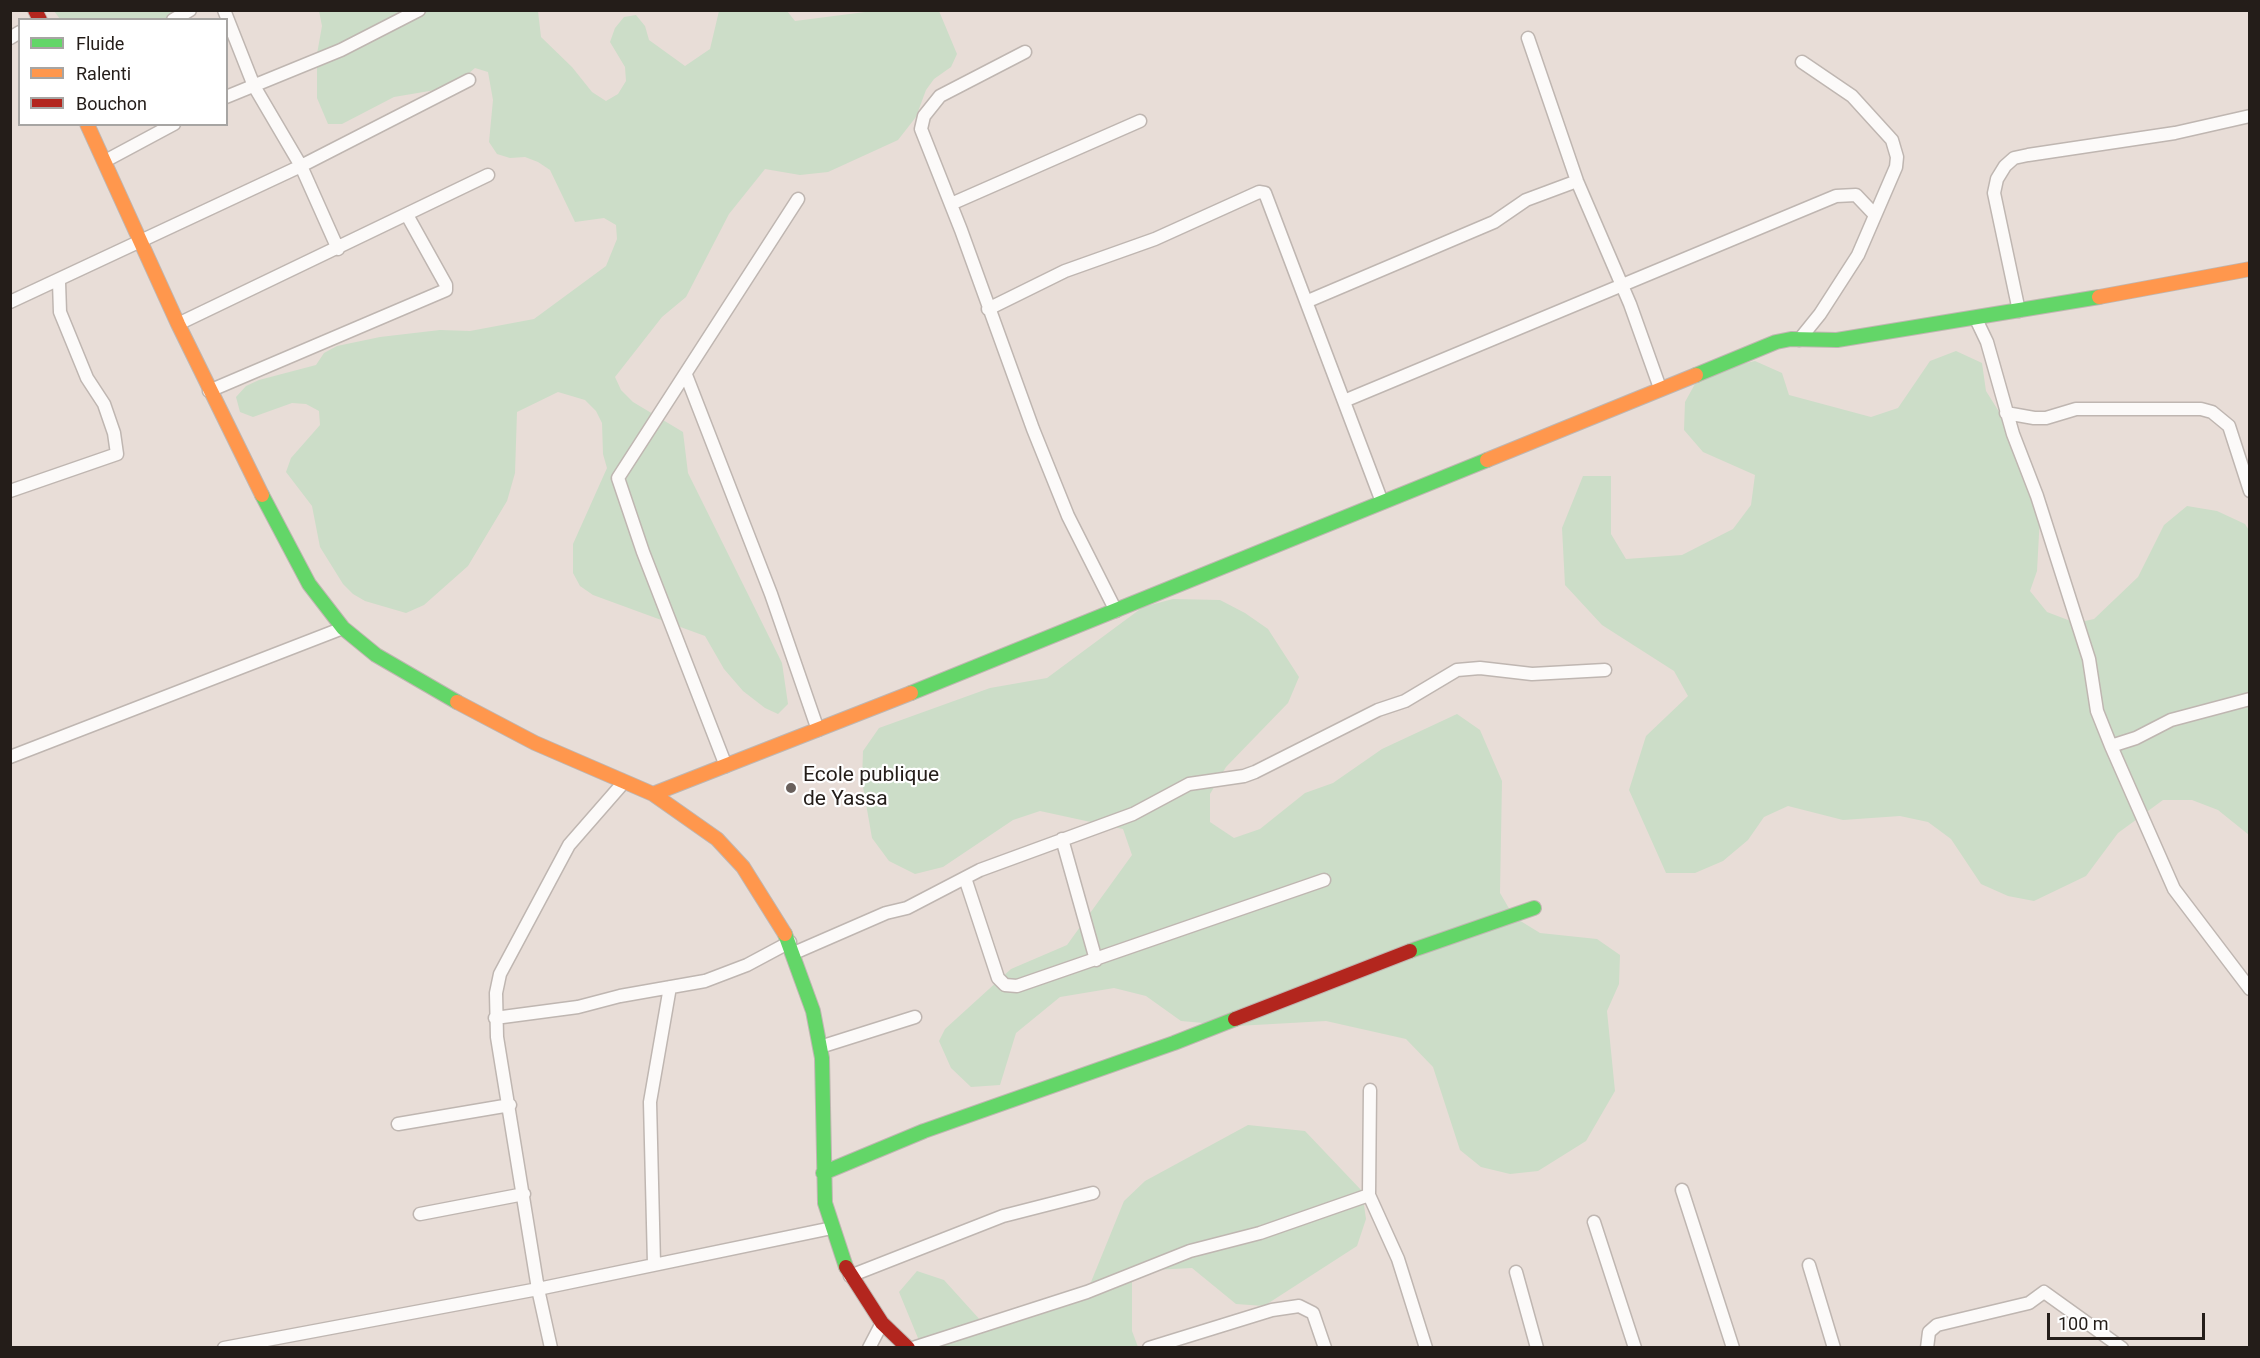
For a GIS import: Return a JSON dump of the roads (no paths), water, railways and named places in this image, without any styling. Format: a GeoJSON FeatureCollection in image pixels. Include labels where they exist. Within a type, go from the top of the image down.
{"type":"FeatureCollection","features":[{"type":"Feature","properties":{"kind":"street"},"geometry":{"type":"LineString","coordinates":[[176,18],[190,10]]}},
{"type":"Feature","properties":{"kind":"street"},"geometry":{"type":"LineString","coordinates":[[228,96],[341,50],[419,10]]}},
{"type":"Feature","properties":{"kind":"street"},"geometry":{"type":"LineString","coordinates":[[228,20],[255,86],[301,166],[338,249]]}},
{"type":"Feature","properties":{"kind":"street"},"geometry":{"type":"LineString","coordinates":[[1528,38],[1577,182],[1621,285],[1660,388]]}},
{"type":"Feature","properties":{"kind":"street"},"geometry":{"type":"LineString","coordinates":[[1025,52],[940,96],[924,116],[923,139],[951,204],[988,309],[1068,516],[1116,611]]}},
{"type":"Feature","properties":{"kind":"street"},"geometry":{"type":"LineString","coordinates":[[1799,340],[1820,314],[1858,255],[1896,167],[1896,148],[1892,140],[1852,96],[1802,62]]}},
{"type":"Feature","properties":{"kind":"street"},"geometry":{"type":"LineString","coordinates":[[10,302],[59,282],[301,166],[469,80]]}},
{"type":"Feature","properties":{"kind":"street"},"geometry":{"type":"LineString","coordinates":[[2019,311],[1994,193],[1997,179],[2010,162],[2028,155],[2175,133],[2250,116]]}},
{"type":"Feature","properties":{"kind":"street"},"geometry":{"type":"LineString","coordinates":[[951,204],[1140,121]]}},
{"type":"Feature","properties":{"kind":"street"},"geometry":{"type":"LineString","coordinates":[[88,126],[209,391],[309,584],[343,628],[376,656],[410,677],[535,743],[653,794],[717,839],[742,867],[792,947],[813,1011],[820,1047],[825,1203],[832,1228],[850,1276],[882,1323],[908,1347]]}},
{"type":"Feature","properties":{"kind":"street"},"geometry":{"type":"LineString","coordinates":[[105,161],[170,126]]}},
{"type":"Feature","properties":{"kind":"street"},"geometry":{"type":"LineString","coordinates":[[178,324],[489,175]]}},
{"type":"Feature","properties":{"kind":"street"},"geometry":{"type":"LineString","coordinates":[[1308,301],[1494,222],[1526,200],[1577,182]]}},
{"type":"Feature","properties":{"kind":"street"},"geometry":{"type":"LineString","coordinates":[[988,309],[1065,271],[1155,239],[1263,192],[1268,195],[1382,502]]}},
{"type":"Feature","properties":{"kind":"street"},"geometry":{"type":"LineString","coordinates":[[1344,401],[1836,196],[1856,195],[1875,215]]}},
{"type":"Feature","properties":{"kind":"street"},"geometry":{"type":"LineString","coordinates":[[726,766],[618,481],[798,199]]}},
{"type":"Feature","properties":{"kind":"street"},"geometry":{"type":"LineString","coordinates":[[209,391],[446,290],[446,285],[407,215]]}},
{"type":"Feature","properties":{"kind":"street"},"geometry":{"type":"LineString","coordinates":[[653,794],[1116,611],[1776,342],[1837,340],[1976,320],[2250,269]]}},
{"type":"Feature","properties":{"kind":"street"},"geometry":{"type":"LineString","coordinates":[[10,490],[117,454],[114,433],[104,404],[87,378],[60,312],[59,282]]}},
{"type":"Feature","properties":{"kind":"street"},"geometry":{"type":"LineString","coordinates":[[1976,320],[1990,352],[2006,413],[2037,496],[2089,659],[2097,711],[2111,746],[2174,889],[2250,989]]}},
{"type":"Feature","properties":{"kind":"street"},"geometry":{"type":"LineString","coordinates":[[686,375],[771,594],[818,730]]}},
{"type":"Feature","properties":{"kind":"street"},"geometry":{"type":"LineString","coordinates":[[2006,413],[2046,418],[2076,409],[2212,412],[2229,426],[2250,491]]}},
{"type":"Feature","properties":{"kind":"street"},"geometry":{"type":"LineString","coordinates":[[10,757],[343,628]]}},
{"type":"Feature","properties":{"kind":"street"},"geometry":{"type":"LineString","coordinates":[[495,1018],[578,1007],[620,996],[722,976],[792,947],[886,913],[907,908],[965,878],[1062,839],[1133,814],[1189,784],[1244,776],[1255,772],[1370,713],[1405,701],[1457,670],[1480,668],[1532,674],[1605,670]]}},
{"type":"Feature","properties":{"kind":"street"},"geometry":{"type":"LineString","coordinates":[[2111,746],[2136,738],[2171,720],[2250,699]]}},
{"type":"Feature","properties":{"kind":"street"},"geometry":{"type":"LineString","coordinates":[[551,1347],[538,1289],[495,1018],[496,993],[500,974],[533,909],[576,835],[624,782]]}},
{"type":"Feature","properties":{"kind":"street"},"geometry":{"type":"LineString","coordinates":[[1062,839],[1096,960]]}},
{"type":"Feature","properties":{"kind":"street"},"geometry":{"type":"LineString","coordinates":[[965,878],[1000,982],[1017,986],[1324,880]]}},
{"type":"Feature","properties":{"kind":"street"},"geometry":{"type":"LineString","coordinates":[[823,1173],[924,1131],[1174,1043],[1331,980],[1534,908]]}},
{"type":"Feature","properties":{"kind":"street"},"geometry":{"type":"LineString","coordinates":[[654,1264],[650,1102],[670,987]]}},
{"type":"Feature","properties":{"kind":"street"},"geometry":{"type":"LineString","coordinates":[[820,1047],[915,1017]]}},
{"type":"Feature","properties":{"kind":"street"},"geometry":{"type":"LineString","coordinates":[[1370,1090],[1369,1195],[1398,1259],[1426,1347]]}},
{"type":"Feature","properties":{"kind":"street"},"geometry":{"type":"LineString","coordinates":[[398,1124],[510,1105]]}},
{"type":"Feature","properties":{"kind":"street"},"geometry":{"type":"LineString","coordinates":[[1682,1190],[1733,1347]]}},
{"type":"Feature","properties":{"kind":"street"},"geometry":{"type":"LineString","coordinates":[[850,1276],[1003,1216],[1093,1193]]}},
{"type":"Feature","properties":{"kind":"street"},"geometry":{"type":"LineString","coordinates":[[420,1214],[524,1194]]}},
{"type":"Feature","properties":{"kind":"street"},"geometry":{"type":"LineString","coordinates":[[913,1347],[1087,1292],[1190,1251],[1260,1233],[1369,1195]]}},
{"type":"Feature","properties":{"kind":"street"},"geometry":{"type":"LineString","coordinates":[[1594,1222],[1635,1347]]}},
{"type":"Feature","properties":{"kind":"street"},"geometry":{"type":"LineString","coordinates":[[224,1347],[538,1289],[654,1264],[807,1236],[832,1228]]}},
{"type":"Feature","properties":{"kind":"street"},"geometry":{"type":"LineString","coordinates":[[1809,1265],[1834,1347]]}},
{"type":"Feature","properties":{"kind":"street"},"geometry":{"type":"LineString","coordinates":[[1516,1272],[1538,1347]]}},
{"type":"Feature","properties":{"kind":"street"},"geometry":{"type":"LineString","coordinates":[[1927,1347],[1929,1332],[1937,1325],[2029,1303],[2044,1292],[2122,1347]]}},
{"type":"Feature","properties":{"kind":"street"},"geometry":{"type":"LineString","coordinates":[[1149,1347],[1272,1310],[1299,1306],[1313,1313],[1325,1347]]}},
{"type":"Feature","properties":{"kind":"street"},"geometry":{"type":"LineString","coordinates":[[869,1347],[882,1323]]}},
{"type":"Feature","properties":{"kind":"place","name":"Ecole publique de Yassa"},"geometry":{"type":"Point","coordinates":[791,788]}}]}
